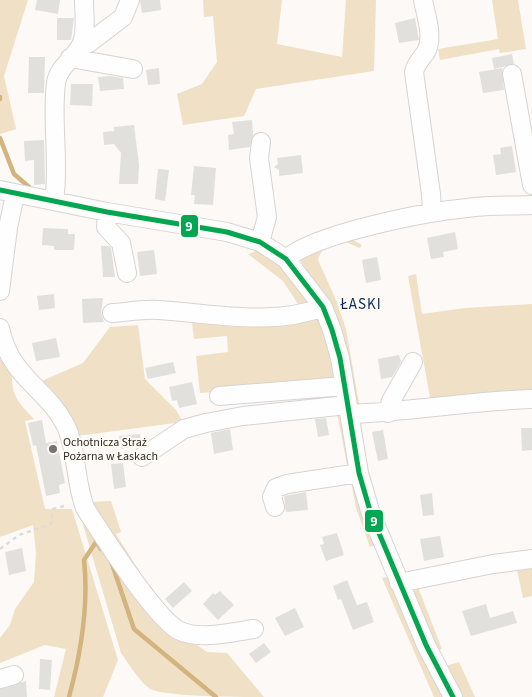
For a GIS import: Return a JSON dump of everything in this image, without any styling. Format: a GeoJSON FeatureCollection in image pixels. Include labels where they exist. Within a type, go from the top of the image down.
{"type":"FeatureCollection","features":[{"type":"Feature","properties":{"kind":"street"},"geometry":{"type":"LineString","coordinates":[[54,201],[56,187],[54,109],[56,80],[84,36],[84,0]]}},
{"type":"Feature","properties":{"kind":"street"},"geometry":{"type":"LineString","coordinates":[[75,52],[123,17],[130,0]]}},
{"type":"Feature","properties":{"kind":"street"},"geometry":{"type":"LineString","coordinates":[[423,0],[430,36],[427,50],[416,64],[414,72],[432,213]]}},
{"type":"Feature","properties":{"kind":"street"},"geometry":{"type":"LineString","coordinates":[[75,52],[134,69]]}},
{"type":"Feature","properties":{"kind":"street"},"geometry":{"type":"LineString","coordinates":[[512,74],[532,185]]}},
{"type":"Feature","properties":{"kind":"street"},"geometry":{"type":"LineString","coordinates":[[260,242],[267,217],[259,158],[261,142]]}},
{"type":"Feature","properties":{"kind":"street"},"geometry":{"type":"LineString","coordinates":[[0,291],[8,228],[7,192],[107,212],[199,226],[260,242],[286,260],[324,307],[332,330],[359,473],[370,514],[426,645],[453,697]]}},
{"type":"Feature","properties":{"kind":"street"},"geometry":{"type":"LineString","coordinates":[[286,260],[296,251],[317,242],[366,228],[432,213],[467,208],[532,205]]}},
{"type":"Feature","properties":{"kind":"street"},"geometry":{"type":"LineString","coordinates":[[107,212],[106,227],[121,243],[127,273]]}},
{"type":"Feature","properties":{"kind":"street"},"geometry":{"type":"LineString","coordinates":[[112,313],[156,310],[221,317],[264,317],[303,315],[324,307]]}},
{"type":"Feature","properties":{"kind":"street"},"geometry":{"type":"LineString","coordinates":[[0,328],[3,340],[22,376],[54,410],[67,428],[76,498],[160,614],[179,630],[199,635],[254,629]]}},
{"type":"Feature","properties":{"kind":"street"},"geometry":{"type":"LineString","coordinates":[[388,413],[391,401],[413,362]]}},
{"type":"Feature","properties":{"kind":"street"},"geometry":{"type":"LineString","coordinates":[[219,396],[344,386]]}},
{"type":"Feature","properties":{"kind":"street"},"geometry":{"type":"LineString","coordinates":[[142,458],[184,429],[206,422],[243,416],[348,410],[388,413],[454,404],[532,399]]}},
{"type":"Feature","properties":{"kind":"street"},"geometry":{"type":"LineString","coordinates":[[275,507],[272,497],[276,488],[286,484],[359,473]]}},
{"type":"Feature","properties":{"kind":"street"},"geometry":{"type":"LineString","coordinates":[[399,582],[494,564],[532,559]]}},
{"type":"Feature","properties":{"kind":"path"},"geometry":{"type":"LineString","coordinates":[[0,549],[19,535],[51,524],[52,509],[76,498]]}},
{"type":"Feature","properties":{"kind":"shaded area"},"geometry":{"type":"Polygon","coordinates":[[[0,0],[28,0],[4,76],[16,129],[0,134],[0,0]]]}},
{"type":"Feature","properties":{"kind":"shaded area"},"geometry":{"type":"Polygon","coordinates":[[[203,0],[282,0],[277,44],[342,57],[346,0],[376,0],[374,71],[256,89],[244,116],[183,125],[177,94],[202,84],[217,62],[213,16],[204,17],[203,0]]]}},
{"type":"Feature","properties":{"kind":"shaded area"},"geometry":{"type":"Polygon","coordinates":[[[492,0],[518,0],[526,49],[500,53],[499,49],[440,60],[438,49],[498,39],[492,0]]]}},
{"type":"Feature","properties":{"kind":"shaded area"},"geometry":{"type":"Polygon","coordinates":[[[347,237],[362,245],[360,248],[343,241],[333,242],[323,250],[318,260],[336,300],[346,329],[360,409],[355,404],[338,325],[327,300],[300,260],[307,250],[313,247],[327,241],[347,237]]]}},
{"type":"Feature","properties":{"kind":"shaded area"},"geometry":{"type":"Polygon","coordinates":[[[259,250],[278,262],[312,300],[302,310],[283,281],[248,254],[259,250]]]}},
{"type":"Feature","properties":{"kind":"shaded area"},"geometry":{"type":"Polygon","coordinates":[[[416,274],[422,314],[465,308],[532,304],[532,393],[431,403],[408,276],[416,274]]]}},
{"type":"Feature","properties":{"kind":"shaded area"},"geometry":{"type":"Polygon","coordinates":[[[321,318],[327,331],[335,380],[322,385],[200,393],[196,356],[228,352],[227,336],[194,339],[192,322],[321,318]]]}},
{"type":"Feature","properties":{"kind":"shaded area"},"geometry":{"type":"Polygon","coordinates":[[[138,325],[145,379],[176,410],[183,422],[77,436],[34,382],[44,380],[83,363],[110,327],[138,325]]]}},
{"type":"Feature","properties":{"kind":"shaded area"},"geometry":{"type":"Polygon","coordinates":[[[5,357],[11,370],[14,393],[21,405],[34,419],[25,421],[45,509],[72,509],[118,660],[103,697],[54,697],[66,649],[45,645],[0,663],[0,638],[10,625],[15,609],[34,582],[36,553],[33,525],[0,537],[0,360],[5,357]]]}},
{"type":"Feature","properties":{"kind":"shaded area"},"geometry":{"type":"Polygon","coordinates":[[[342,407],[352,465],[348,469],[336,408],[342,407]]]}},
{"type":"Feature","properties":{"kind":"shaded area"},"geometry":{"type":"Polygon","coordinates":[[[350,476],[354,476],[375,545],[370,547],[356,508],[350,476]]]}},
{"type":"Feature","properties":{"kind":"shaded area"},"geometry":{"type":"Polygon","coordinates":[[[111,501],[121,532],[116,534],[151,590],[190,640],[207,652],[227,653],[264,697],[204,696],[159,692],[150,689],[138,677],[121,653],[79,511],[90,502],[111,501]]]}},
{"type":"Feature","properties":{"kind":"shaded area"},"geometry":{"type":"Polygon","coordinates":[[[532,563],[532,596],[523,598],[516,565],[532,563]]]}},
{"type":"Feature","properties":{"kind":"shaded area"},"geometry":{"type":"Polygon","coordinates":[[[386,577],[391,582],[446,697],[434,697],[382,578],[386,577]]]}},
{"type":"Feature","properties":{"kind":"shaded area"},"geometry":{"type":"Polygon","coordinates":[[[416,582],[442,649],[437,650],[408,583],[416,582]]]}},
{"type":"Feature","properties":{"kind":"shaded area"},"geometry":{"type":"Polygon","coordinates":[[[459,662],[475,697],[461,697],[446,666],[459,662]]]}},
{"type":"Feature","properties":{"kind":"building"},"geometry":{"type":"Polygon","coordinates":[[[37,0],[60,0],[58,14],[35,10],[37,0]]]}},
{"type":"Feature","properties":{"kind":"building"},"geometry":{"type":"Polygon","coordinates":[[[140,0],[160,0],[161,10],[142,13],[140,0]]]}},
{"type":"Feature","properties":{"kind":"building"},"geometry":{"type":"Polygon","coordinates":[[[57,18],[74,18],[71,40],[57,40],[57,18]]]}},
{"type":"Feature","properties":{"kind":"building"},"geometry":{"type":"Polygon","coordinates":[[[415,18],[419,40],[399,43],[395,23],[415,18]]]}},
{"type":"Feature","properties":{"kind":"building"},"geometry":{"type":"Polygon","coordinates":[[[512,54],[514,64],[494,69],[492,58],[512,54]]]}},
{"type":"Feature","properties":{"kind":"building"},"geometry":{"type":"Polygon","coordinates":[[[29,57],[45,57],[44,93],[28,93],[29,57]]]}},
{"type":"Feature","properties":{"kind":"building"},"geometry":{"type":"Polygon","coordinates":[[[159,68],[160,84],[148,85],[146,70],[159,68]]]}},
{"type":"Feature","properties":{"kind":"building"},"geometry":{"type":"Polygon","coordinates":[[[502,68],[504,90],[483,93],[479,72],[502,68]]]}},
{"type":"Feature","properties":{"kind":"building"},"geometry":{"type":"Polygon","coordinates":[[[98,77],[123,78],[124,89],[100,91],[98,77]]]}},
{"type":"Feature","properties":{"kind":"building"},"geometry":{"type":"Polygon","coordinates":[[[71,84],[93,84],[92,106],[70,105],[71,84]]]}},
{"type":"Feature","properties":{"kind":"building"},"geometry":{"type":"Polygon","coordinates":[[[252,120],[253,135],[250,147],[229,150],[228,135],[234,134],[232,122],[252,120]]]}},
{"type":"Feature","properties":{"kind":"building"},"geometry":{"type":"Polygon","coordinates":[[[134,125],[139,165],[138,184],[119,184],[121,153],[114,144],[104,145],[103,132],[114,131],[114,127],[134,125]]]}},
{"type":"Feature","properties":{"kind":"building"},"geometry":{"type":"Polygon","coordinates":[[[44,140],[45,184],[34,185],[34,160],[25,161],[24,141],[44,140]]]}},
{"type":"Feature","properties":{"kind":"building"},"geometry":{"type":"Polygon","coordinates":[[[512,146],[516,172],[496,175],[493,155],[501,154],[500,148],[512,146]]]}},
{"type":"Feature","properties":{"kind":"building"},"geometry":{"type":"Polygon","coordinates":[[[301,155],[303,173],[279,176],[279,170],[274,167],[278,164],[277,158],[301,155]]]}},
{"type":"Feature","properties":{"kind":"building"},"geometry":{"type":"Polygon","coordinates":[[[194,166],[216,168],[213,205],[194,204],[195,195],[191,195],[194,166]]]}},
{"type":"Feature","properties":{"kind":"building"},"geometry":{"type":"Polygon","coordinates":[[[158,169],[169,170],[165,201],[155,199],[158,169]]]}},
{"type":"Feature","properties":{"kind":"building"},"geometry":{"type":"Polygon","coordinates":[[[43,228],[68,229],[68,234],[75,234],[74,250],[54,250],[54,246],[42,245],[43,228]]]}},
{"type":"Feature","properties":{"kind":"building"},"geometry":{"type":"Polygon","coordinates":[[[455,232],[458,249],[443,252],[444,257],[431,259],[427,238],[455,232]]]}},
{"type":"Feature","properties":{"kind":"building"},"geometry":{"type":"Polygon","coordinates":[[[101,246],[109,246],[111,248],[115,277],[103,277],[101,246]]]}},
{"type":"Feature","properties":{"kind":"building"},"geometry":{"type":"Polygon","coordinates":[[[154,250],[157,274],[140,276],[137,252],[154,250]]]}},
{"type":"Feature","properties":{"kind":"building"},"geometry":{"type":"Polygon","coordinates":[[[377,257],[381,280],[366,283],[362,260],[377,257]]]}},
{"type":"Feature","properties":{"kind":"building"},"geometry":{"type":"Polygon","coordinates":[[[54,294],[55,308],[39,310],[37,296],[54,294]]]}},
{"type":"Feature","properties":{"kind":"building"},"geometry":{"type":"Polygon","coordinates":[[[103,298],[101,313],[104,322],[83,323],[82,299],[103,298]]]}},
{"type":"Feature","properties":{"kind":"building"},"geometry":{"type":"Polygon","coordinates":[[[56,338],[60,357],[36,361],[32,343],[56,338]]]}},
{"type":"Feature","properties":{"kind":"building"},"geometry":{"type":"Polygon","coordinates":[[[399,355],[401,362],[392,377],[381,379],[378,359],[399,355]]]}},
{"type":"Feature","properties":{"kind":"building"},"geometry":{"type":"Polygon","coordinates":[[[173,362],[176,373],[148,379],[145,368],[173,362]]]}},
{"type":"Feature","properties":{"kind":"building"},"geometry":{"type":"Polygon","coordinates":[[[192,382],[197,404],[179,408],[177,400],[172,401],[169,387],[192,382]]]}},
{"type":"Feature","properties":{"kind":"building"},"geometry":{"type":"Polygon","coordinates":[[[326,418],[329,435],[318,437],[315,419],[326,418]]]}},
{"type":"Feature","properties":{"kind":"building"},"geometry":{"type":"Polygon","coordinates":[[[42,420],[46,443],[57,441],[65,483],[59,485],[60,493],[46,496],[36,445],[33,446],[28,423],[42,420]]]}},
{"type":"Feature","properties":{"kind":"building"},"geometry":{"type":"Polygon","coordinates":[[[521,428],[532,428],[532,450],[522,451],[521,428]]]}},
{"type":"Feature","properties":{"kind":"building"},"geometry":{"type":"Polygon","coordinates":[[[230,429],[233,450],[214,454],[211,433],[230,429]]]}},
{"type":"Feature","properties":{"kind":"building"},"geometry":{"type":"Polygon","coordinates":[[[383,430],[388,459],[378,461],[372,432],[383,430]]]}},
{"type":"Feature","properties":{"kind":"building"},"geometry":{"type":"Polygon","coordinates":[[[140,434],[141,445],[121,449],[119,436],[140,434]]]}},
{"type":"Feature","properties":{"kind":"building"},"geometry":{"type":"Polygon","coordinates":[[[123,463],[126,487],[114,489],[111,464],[123,463]]]}},
{"type":"Feature","properties":{"kind":"building"},"geometry":{"type":"Polygon","coordinates":[[[306,492],[308,510],[286,512],[284,496],[306,492]]]}},
{"type":"Feature","properties":{"kind":"building"},"geometry":{"type":"Polygon","coordinates":[[[432,493],[434,515],[423,516],[420,495],[432,493]]]}},
{"type":"Feature","properties":{"kind":"building"},"geometry":{"type":"Polygon","coordinates":[[[337,533],[344,555],[326,561],[320,545],[324,544],[322,537],[337,533]]]}},
{"type":"Feature","properties":{"kind":"building"},"geometry":{"type":"Polygon","coordinates":[[[440,536],[444,557],[424,561],[420,539],[440,536]]]}},
{"type":"Feature","properties":{"kind":"building"},"geometry":{"type":"Polygon","coordinates":[[[22,548],[26,571],[9,575],[5,552],[22,548]]]}},
{"type":"Feature","properties":{"kind":"building"},"geometry":{"type":"Polygon","coordinates":[[[347,580],[357,605],[367,602],[374,622],[353,630],[341,599],[338,600],[333,586],[347,580]]]}},
{"type":"Feature","properties":{"kind":"building"},"geometry":{"type":"Polygon","coordinates":[[[184,582],[192,591],[173,608],[165,599],[184,582]]]}},
{"type":"Feature","properties":{"kind":"building"},"geometry":{"type":"Polygon","coordinates":[[[220,591],[234,605],[218,620],[203,604],[213,593],[215,595],[220,591]]]}},
{"type":"Feature","properties":{"kind":"building"},"geometry":{"type":"Polygon","coordinates":[[[486,604],[490,618],[513,611],[517,623],[471,636],[462,611],[486,604]]]}},
{"type":"Feature","properties":{"kind":"building"},"geometry":{"type":"Polygon","coordinates":[[[295,608],[304,627],[285,636],[275,618],[295,608]]]}},
{"type":"Feature","properties":{"kind":"building"},"geometry":{"type":"Polygon","coordinates":[[[264,643],[271,652],[256,663],[249,654],[264,643]]]}},
{"type":"Feature","properties":{"kind":"building"},"geometry":{"type":"Polygon","coordinates":[[[40,659],[52,660],[50,690],[39,689],[40,659]]]}},
{"type":"Feature","properties":{"kind":"building"},"geometry":{"type":"Polygon","coordinates":[[[26,681],[27,697],[0,697],[0,689],[26,681]]]}},
{"type":"Feature","properties":{"kind":"waterway"},"geometry":{"type":"LineString","coordinates":[[0,138],[14,174],[29,187]]}},
{"type":"Feature","properties":{"kind":"waterway"},"geometry":{"type":"LineString","coordinates":[[96,541],[101,549]]}},
{"type":"Feature","properties":{"kind":"waterway"},"geometry":{"type":"LineString","coordinates":[[69,697],[77,664],[85,612],[84,560],[96,542]]}},
{"type":"Feature","properties":{"kind":"waterway"},"geometry":{"type":"LineString","coordinates":[[111,561],[134,629],[216,697]]}},
{"type":"Feature","properties":{"kind":"transit line","name":"9"},"geometry":{"type":"LineString","coordinates":[[0,190],[107,212],[227,232],[260,242],[286,259],[323,307],[332,330],[340,358],[359,473],[371,514],[426,645],[453,697]]}},
{"type":"Feature","properties":{"kind":"place","name":"Ochotnicza Straż Pożarna w Łaskach"},"geometry":{"type":"Point","coordinates":[53,449]}},
{"type":"Feature","properties":{"kind":"district","name":"ŁASKI"},"geometry":{"type":"Point","coordinates":[361,304]}}]}
